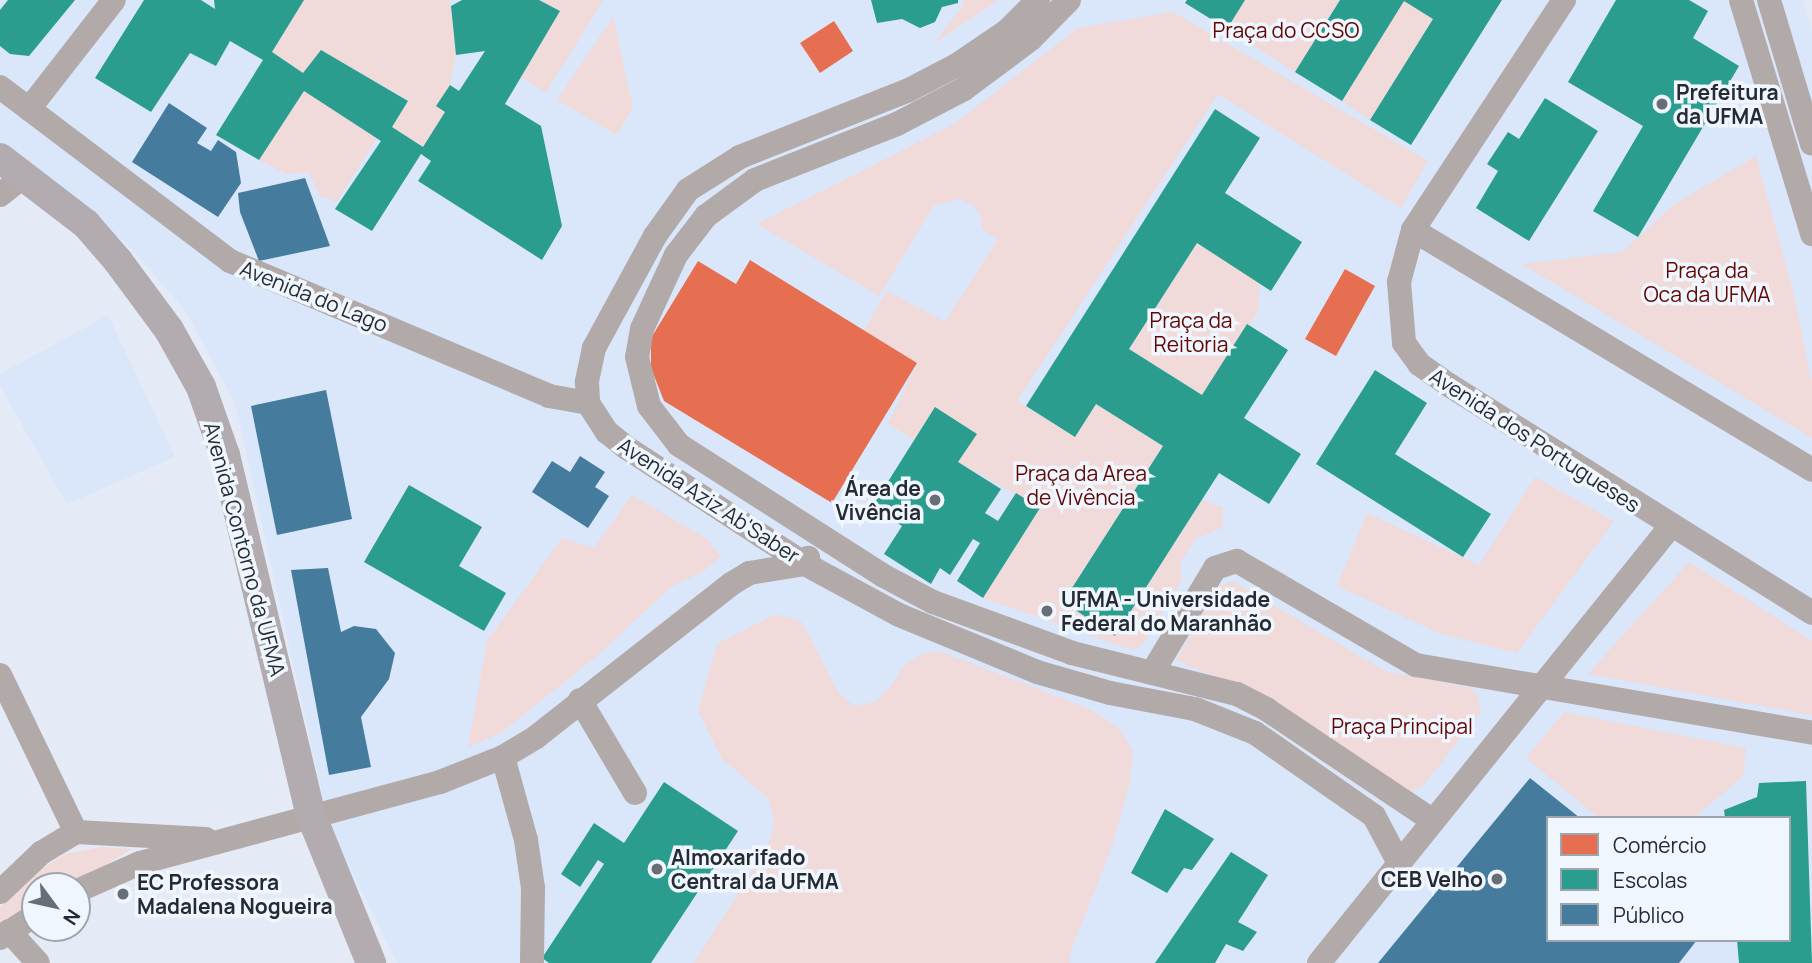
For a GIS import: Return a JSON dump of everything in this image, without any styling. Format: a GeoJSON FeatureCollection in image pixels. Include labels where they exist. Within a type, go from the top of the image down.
{"type":"FeatureCollection","features":[{"type":"Feature","properties":{"kind":"main road","name":"Avenida Contorno da UFMA"},"geometry":{"type":"LineString","coordinates":[[0,159],[86,224],[118,261],[169,330],[201,387],[225,455],[311,815],[371,963]]}},
{"type":"Feature","properties":{"kind":"street"},"geometry":{"type":"LineString","coordinates":[[29,109],[114,0]]}},
{"type":"Feature","properties":{"kind":"street"},"geometry":{"type":"LineString","coordinates":[[588,402],[587,382],[594,348],[655,236],[688,190],[740,157],[909,90],[957,65],[1007,31],[1038,0]]}},
{"type":"Feature","properties":{"kind":"street","name":"Avenida Aziz Ab'Saber"},"geometry":{"type":"LineString","coordinates":[[1069,0],[1031,39],[964,89],[897,124],[755,180],[730,195],[689,236],[651,303],[637,357],[641,385],[662,428],[679,445],[823,538],[933,601],[1072,653],[1207,684],[1266,709],[1433,821]]}},
{"type":"Feature","properties":{"kind":"street","name":"Avenida dos Portugueses"},"geometry":{"type":"LineString","coordinates":[[1564,0],[1413,230],[1401,261],[1399,319],[1404,343],[1419,365],[1670,527],[1812,613]]}},
{"type":"Feature","properties":{"kind":"street"},"geometry":{"type":"LineString","coordinates":[[1741,0],[1812,234]]}},
{"type":"Feature","properties":{"kind":"street"},"geometry":{"type":"LineString","coordinates":[[1769,0],[1812,144]]}},
{"type":"Feature","properties":{"kind":"street","name":"Avenida do Lago"},"geometry":{"type":"LineString","coordinates":[[0,87],[230,261],[549,396],[588,402]]}},
{"type":"Feature","properties":{"kind":"street"},"geometry":{"type":"LineString","coordinates":[[1772,103],[1796,94]]}},
{"type":"Feature","properties":{"kind":"street"},"geometry":{"type":"LineString","coordinates":[[0,195],[24,176]]}},
{"type":"Feature","properties":{"kind":"street"},"geometry":{"type":"LineString","coordinates":[[1413,230],[1812,470]]}},
{"type":"Feature","properties":{"kind":"street","name":"Avenida Aziz Ab'Saber"},"geometry":{"type":"LineString","coordinates":[[588,402],[607,432],[626,448],[805,564],[899,615],[1037,672],[1110,693],[1195,709],[1255,733],[1359,803],[1384,828],[1399,863]]}},
{"type":"Feature","properties":{"kind":"street"},"geometry":{"type":"LineString","coordinates":[[1319,963],[1670,527]]}},
{"type":"Feature","properties":{"kind":"street"},"geometry":{"type":"LineString","coordinates":[[91,885],[140,863],[440,782],[503,757],[731,584],[768,568],[805,564],[823,538]]}},
{"type":"Feature","properties":{"kind":"street"},"geometry":{"type":"LineString","coordinates":[[1152,673],[1215,568],[1237,561],[1401,660],[1812,733]]}},
{"type":"Feature","properties":{"kind":"street"},"geometry":{"type":"LineString","coordinates":[[0,676],[76,832]]}},
{"type":"Feature","properties":{"kind":"street"},"geometry":{"type":"LineString","coordinates":[[1195,709],[1207,684]]}},
{"type":"Feature","properties":{"kind":"street"},"geometry":{"type":"LineString","coordinates":[[580,700],[635,793]]}},
{"type":"Feature","properties":{"kind":"street"},"geometry":{"type":"LineString","coordinates":[[503,757],[526,840],[534,888],[532,963]]}},
{"type":"Feature","properties":{"kind":"street"},"geometry":{"type":"LineString","coordinates":[[0,892],[41,853],[76,832],[221,840]]}},
{"type":"Feature","properties":{"kind":"street"},"geometry":{"type":"LineString","coordinates":[[21,924],[4,935],[38,963]]}},
{"type":"Feature","properties":{"kind":"shaded area","name":"UFMA - Universidade Federal do Maranhão"},"geometry":{"type":"Polygon","coordinates":[[[0,0],[1803,0],[1812,31],[1812,963],[397,963],[329,824],[235,403],[185,310],[125,242],[0,155],[0,0]]]}},
{"type":"Feature","properties":{"kind":"shaded area"},"geometry":{"type":"Polygon","coordinates":[[[108,315],[175,457],[67,504],[0,386],[0,374],[108,315]]]}},
{"type":"Feature","properties":{"kind":"green space"},"geometry":{"type":"Polygon","coordinates":[[[304,0],[450,0],[456,55],[450,85],[436,106],[445,112],[423,147],[392,127],[408,100],[321,50],[303,73],[272,52],[304,0]]]}},
{"type":"Feature","properties":{"kind":"green space"},"geometry":{"type":"Polygon","coordinates":[[[539,0],[603,0],[546,93],[521,77],[559,11],[539,0]]]}},
{"type":"Feature","properties":{"kind":"green space"},"geometry":{"type":"Polygon","coordinates":[[[963,0],[998,0],[934,44],[963,5],[963,0]]]}},
{"type":"Feature","properties":{"kind":"green space","name":"Praça do CCSO"},"geometry":{"type":"Polygon","coordinates":[[[1245,0],[1339,2],[1295,72],[1227,29],[1245,0]]]}},
{"type":"Feature","properties":{"kind":"green space"},"geometry":{"type":"Polygon","coordinates":[[[1404,1],[1433,19],[1370,120],[1342,101],[1404,1]]]}},
{"type":"Feature","properties":{"kind":"green space","name":"Praça da Area de Vivência"},"geometry":{"type":"Polygon","coordinates":[[[1173,12],[1428,161],[1401,208],[1218,94],[1017,401],[1075,437],[1096,404],[1163,446],[1063,602],[1115,636],[1202,500],[1223,507],[1222,528],[1196,538],[1180,563],[1182,579],[1143,645],[1132,650],[983,598],[1040,508],[958,462],[976,434],[935,408],[914,440],[888,424],[917,363],[864,330],[887,291],[945,322],[998,239],[981,229],[981,216],[973,205],[959,199],[934,205],[879,296],[757,224],[954,124],[1078,28],[1173,12]]]}},
{"type":"Feature","properties":{"kind":"green space"},"geometry":{"type":"Polygon","coordinates":[[[613,17],[633,107],[617,135],[557,100],[613,17]]]}},
{"type":"Feature","properties":{"kind":"green space"},"geometry":{"type":"Polygon","coordinates":[[[304,91],[378,137],[336,202],[320,196],[309,172],[286,174],[259,160],[304,91]]]}},
{"type":"Feature","properties":{"kind":"green space","name":"Praça da Oca da UFMA"},"geometry":{"type":"Polygon","coordinates":[[[1756,156],[1794,294],[1812,384],[1812,438],[1522,264],[1622,252],[1673,205],[1756,156]]]}},
{"type":"Feature","properties":{"kind":"green space","name":"Praça da Reitoria"},"geometry":{"type":"Polygon","coordinates":[[[1197,243],[1260,283],[1258,312],[1202,395],[1129,349],[1197,243]]]}},
{"type":"Feature","properties":{"kind":"green space"},"geometry":{"type":"Polygon","coordinates":[[[1535,477],[1614,521],[1517,653],[1441,634],[1337,586],[1367,513],[1479,565],[1535,477]]]}},
{"type":"Feature","properties":{"kind":"green space"},"geometry":{"type":"Polygon","coordinates":[[[632,495],[707,539],[721,556],[704,571],[671,587],[597,656],[501,733],[468,747],[487,641],[562,538],[594,548],[632,495]]]}},
{"type":"Feature","properties":{"kind":"green space"},"geometry":{"type":"Polygon","coordinates":[[[1689,562],[1812,641],[1812,715],[1588,674],[1689,562]]]}},
{"type":"Feature","properties":{"kind":"green space","name":"Praça Principal"},"geometry":{"type":"Polygon","coordinates":[[[1233,581],[1385,671],[1471,688],[1478,695],[1480,713],[1423,786],[1409,791],[1254,691],[1176,661],[1217,587],[1233,581]]]}},
{"type":"Feature","properties":{"kind":"green space"},"geometry":{"type":"Polygon","coordinates":[[[776,614],[802,622],[838,692],[854,706],[875,702],[893,684],[902,667],[919,655],[940,651],[1094,711],[1119,729],[1133,751],[1130,782],[1112,847],[1070,953],[1070,963],[694,963],[768,846],[774,823],[769,799],[722,759],[698,711],[717,644],[776,614]]]}},
{"type":"Feature","properties":{"kind":"green space"},"geometry":{"type":"Polygon","coordinates":[[[1564,712],[1746,748],[1743,776],[1696,816],[1597,816],[1526,758],[1564,712]]]}},
{"type":"Feature","properties":{"kind":"green space"},"geometry":{"type":"Polygon","coordinates":[[[102,847],[132,849],[91,873],[37,872],[65,854],[102,847]]]}},
{"type":"Feature","properties":{"kind":"green space"},"geometry":{"type":"Polygon","coordinates":[[[21,886],[21,915],[0,929],[0,907],[21,886]]]}},
{"type":"Feature","properties":{"kind":"building: Comércio"},"geometry":{"type":"Polygon","coordinates":[[[834,21],[853,51],[820,73],[800,43],[834,21]]]}},
{"type":"Feature","properties":{"kind":"building: Comércio"},"geometry":{"type":"Polygon","coordinates":[[[750,260],[917,363],[832,503],[664,401],[651,368],[651,338],[698,261],[736,284],[750,260]]]}},
{"type":"Feature","properties":{"kind":"building: Comércio"},"geometry":{"type":"Polygon","coordinates":[[[1345,269],[1375,286],[1336,356],[1305,339],[1345,269]]]}},
{"type":"Feature","properties":{"kind":"building: Escolas"},"geometry":{"type":"Polygon","coordinates":[[[8,0],[75,0],[29,56],[10,54],[0,46],[0,10],[8,0]]]}},
{"type":"Feature","properties":{"kind":"building: Escolas"},"geometry":{"type":"Polygon","coordinates":[[[144,0],[201,0],[215,9],[214,0],[304,0],[272,52],[303,73],[321,50],[408,101],[392,127],[423,147],[445,112],[436,106],[450,85],[459,91],[485,51],[456,55],[451,6],[462,0],[539,0],[560,11],[505,104],[541,126],[562,226],[542,260],[418,181],[431,161],[421,154],[372,231],[335,209],[381,141],[304,91],[259,160],[216,135],[263,60],[230,41],[216,66],[190,53],[151,112],[95,78],[144,0]]]}},
{"type":"Feature","properties":{"kind":"building: Escolas"},"geometry":{"type":"Polygon","coordinates":[[[871,0],[958,0],[958,3],[942,7],[935,22],[920,28],[902,19],[877,23],[871,0]]]}},
{"type":"Feature","properties":{"kind":"building: Escolas"},"geometry":{"type":"Polygon","coordinates":[[[1187,0],[1245,0],[1227,29],[1185,3],[1187,0]]]}},
{"type":"Feature","properties":{"kind":"building: Escolas"},"geometry":{"type":"Polygon","coordinates":[[[1340,0],[1502,0],[1411,145],[1370,120],[1433,19],[1404,1],[1342,101],[1295,72],[1340,0]]]}},
{"type":"Feature","properties":{"kind":"building: Escolas","name":"Prefeitura da UFMA"},"geometry":{"type":"Polygon","coordinates":[[[1616,0],[1689,0],[1708,11],[1693,38],[1739,66],[1638,237],[1593,211],[1643,126],[1568,82],[1616,0]]]}},
{"type":"Feature","properties":{"kind":"building: Escolas"},"geometry":{"type":"Polygon","coordinates":[[[1545,98],[1598,131],[1529,241],[1476,208],[1498,171],[1487,164],[1508,132],[1519,139],[1545,98]]]}},
{"type":"Feature","properties":{"kind":"building: Escolas"},"geometry":{"type":"Polygon","coordinates":[[[1215,109],[1260,138],[1225,193],[1302,242],[1271,291],[1197,243],[1129,349],[1202,395],[1247,324],[1288,350],[1244,418],[1301,454],[1269,504],[1219,473],[1115,636],[1063,602],[1163,446],[1096,404],[1075,437],[1026,406],[1215,109]]]}},
{"type":"Feature","properties":{"kind":"building: Escolas"},"geometry":{"type":"Polygon","coordinates":[[[1375,370],[1427,403],[1395,454],[1491,514],[1463,557],[1316,464],[1375,370]]]}},
{"type":"Feature","properties":{"kind":"building: Escolas","name":"Área de Vivência"},"geometry":{"type":"Polygon","coordinates":[[[935,407],[977,434],[958,462],[1001,489],[985,513],[998,521],[1016,493],[1040,508],[983,598],[957,581],[980,543],[973,539],[950,575],[940,568],[931,584],[884,554],[902,526],[872,507],[935,407]]]}},
{"type":"Feature","properties":{"kind":"building: Escolas"},"geometry":{"type":"Polygon","coordinates":[[[409,485],[482,527],[459,566],[506,593],[484,631],[364,562],[409,485]]]}},
{"type":"Feature","properties":{"kind":"building: Escolas"},"geometry":{"type":"Polygon","coordinates":[[[1806,781],[1812,963],[1739,963],[1737,942],[1791,942],[1791,816],[1725,816],[1724,810],[1757,797],[1759,783],[1806,781]]]}},
{"type":"Feature","properties":{"kind":"building: Escolas","name":"Almoxarifado Central da UFMA"},"geometry":{"type":"Polygon","coordinates":[[[664,782],[738,831],[651,963],[549,963],[542,958],[604,864],[598,860],[580,887],[561,874],[594,823],[624,843],[664,782]]]}},
{"type":"Feature","properties":{"kind":"building: Escolas"},"geometry":{"type":"Polygon","coordinates":[[[1165,809],[1214,839],[1192,870],[1184,868],[1167,893],[1131,873],[1165,809]]]}},
{"type":"Feature","properties":{"kind":"building: Escolas"},"geometry":{"type":"Polygon","coordinates":[[[1231,852],[1268,875],[1238,922],[1257,932],[1243,951],[1226,944],[1215,963],[1155,963],[1231,852]]]}},
{"type":"Feature","properties":{"kind":"building: Público"},"geometry":{"type":"Polygon","coordinates":[[[169,103],[207,128],[197,143],[211,151],[218,140],[236,152],[241,183],[218,217],[132,162],[169,103]]]}},
{"type":"Feature","properties":{"kind":"building: Público"},"geometry":{"type":"Polygon","coordinates":[[[305,178],[330,246],[259,261],[240,212],[238,193],[305,178]]]}},
{"type":"Feature","properties":{"kind":"building: Público"},"geometry":{"type":"Polygon","coordinates":[[[326,390],[352,519],[277,535],[251,406],[326,390]]]}},
{"type":"Feature","properties":{"kind":"building: Público"},"geometry":{"type":"Polygon","coordinates":[[[580,456],[605,472],[595,487],[609,496],[588,528],[532,492],[552,461],[570,472],[580,456]]]}},
{"type":"Feature","properties":{"kind":"building: Público"},"geometry":{"type":"Polygon","coordinates":[[[328,568],[341,632],[354,626],[376,629],[395,653],[389,679],[361,717],[371,767],[329,775],[291,570],[328,568]]]}},
{"type":"Feature","properties":{"kind":"building: Público","name":"CEB Velho"},"geometry":{"type":"Polygon","coordinates":[[[1530,778],[1578,816],[1546,816],[1546,942],[1695,942],[1679,963],[1378,963],[1530,778]]]}},
{"type":"Feature","properties":{"kind":"place","name":"Prefeitura da UFMA"},"geometry":{"type":"Point","coordinates":[1662,104]}},
{"type":"Feature","properties":{"kind":"place","name":"Área de Vivência"},"geometry":{"type":"Point","coordinates":[935,500]}},
{"type":"Feature","properties":{"kind":"place","name":"UFMA - Universidade Federal do Maranhão"},"geometry":{"type":"Point","coordinates":[1047,611]}},
{"type":"Feature","properties":{"kind":"place","name":"Almoxarifado Central da UFMA"},"geometry":{"type":"Point","coordinates":[657,869]}},
{"type":"Feature","properties":{"kind":"place","name":"CEB Velho"},"geometry":{"type":"Point","coordinates":[1497,879]}},
{"type":"Feature","properties":{"kind":"place","name":"EC Professora Madalena Nogueira"},"geometry":{"type":"Point","coordinates":[123,894]}}]}
